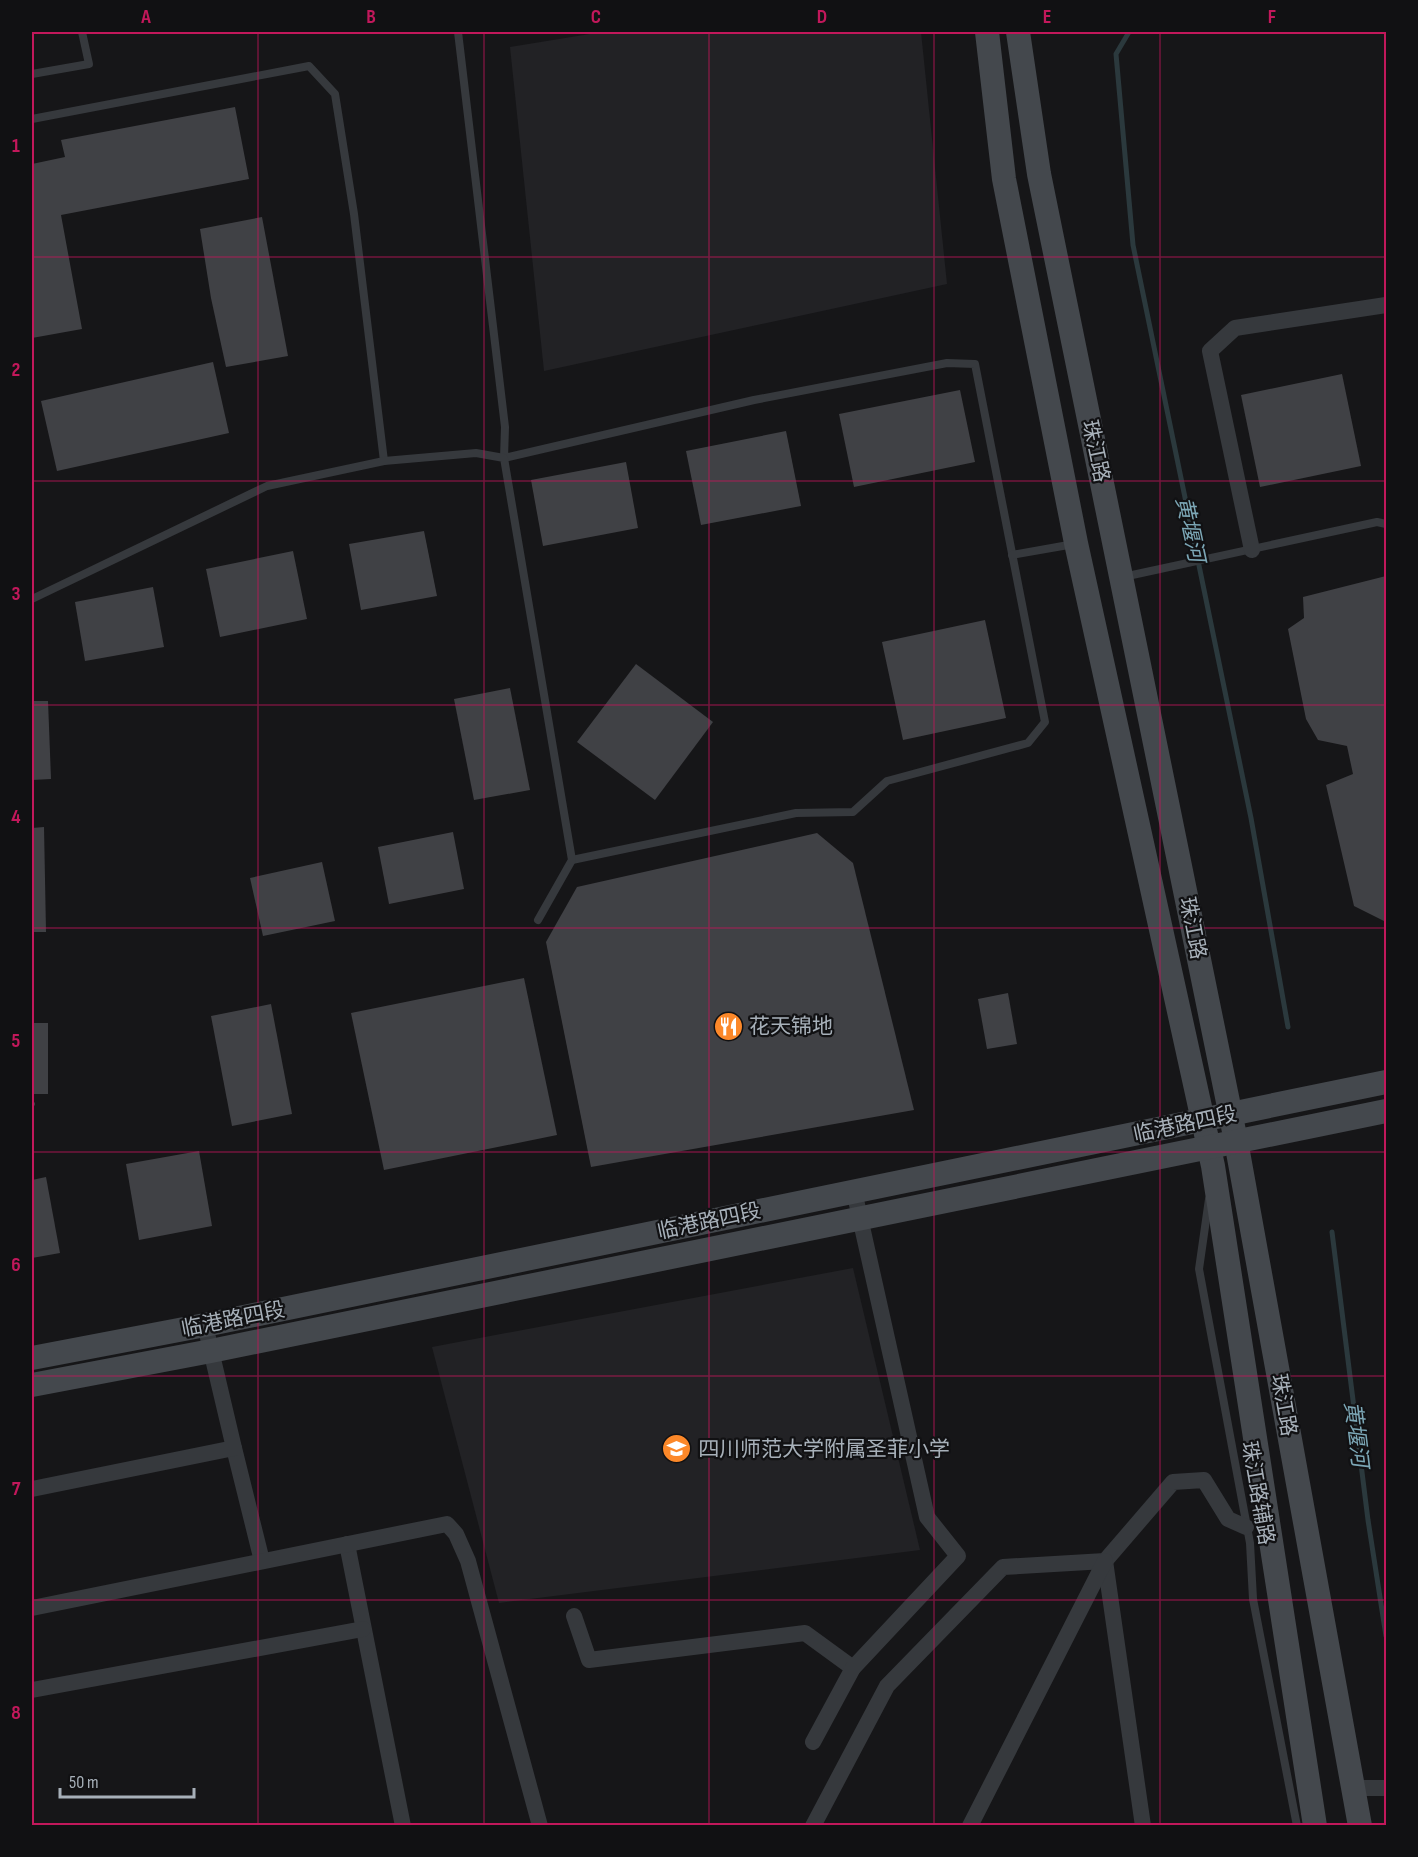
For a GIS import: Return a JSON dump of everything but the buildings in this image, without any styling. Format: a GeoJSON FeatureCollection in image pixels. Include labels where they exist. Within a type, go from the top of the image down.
{"type":"FeatureCollection","features":[{"type":"Feature","properties":{"kind":"main road","name":"珠江路"},"geometry":{"type":"LineString","coordinates":[[987,32],[1004,179],[1076,543],[1211,1156],[1315,1826]]}},
{"type":"Feature","properties":{"kind":"main road","name":"珠江路"},"geometry":{"type":"LineString","coordinates":[[1018,32],[1039,174],[1236,1141],[1360,1826]]}},
{"type":"Feature","properties":{"kind":"main road","name":"临港路四段"},"geometry":{"type":"LineString","coordinates":[[32,1358],[205,1325],[1386,1082]]}},
{"type":"Feature","properties":{"kind":"main road","name":"临港路四段"},"geometry":{"type":"LineString","coordinates":[[32,1385],[860,1218],[1211,1156],[1236,1141],[1386,1111]]}},
{"type":"Feature","properties":{"kind":"street"},"geometry":{"type":"LineString","coordinates":[[1252,550],[1210,351],[1235,328],[1386,305]]}},
{"type":"Feature","properties":{"kind":"street"},"geometry":{"type":"LineString","coordinates":[[813,1742],[853,1668],[958,1556],[927,1516],[854,1191]]}},
{"type":"Feature","properties":{"kind":"street"},"geometry":{"type":"LineString","coordinates":[[205,1325],[262,1561]]}},
{"type":"Feature","properties":{"kind":"street"},"geometry":{"type":"LineString","coordinates":[[32,1489],[234,1448]]}},
{"type":"Feature","properties":{"kind":"street"},"geometry":{"type":"LineString","coordinates":[[970,1826],[1105,1561],[1173,1482],[1204,1480],[1228,1519],[1246,1527]]}},
{"type":"Feature","properties":{"kind":"street"},"geometry":{"type":"LineString","coordinates":[[32,1608],[447,1524],[456,1534],[468,1562],[540,1826]]}},
{"type":"Feature","properties":{"kind":"street"},"geometry":{"type":"LineString","coordinates":[[347,1544],[403,1826]]}},
{"type":"Feature","properties":{"kind":"street"},"geometry":{"type":"LineString","coordinates":[[813,1826],[887,1686],[1004,1567],[1105,1561]]}},
{"type":"Feature","properties":{"kind":"street"},"geometry":{"type":"LineString","coordinates":[[1105,1561],[1143,1826]]}},
{"type":"Feature","properties":{"kind":"street"},"geometry":{"type":"LineString","coordinates":[[573,1616],[589,1660],[805,1633],[853,1668]]}},
{"type":"Feature","properties":{"kind":"street"},"geometry":{"type":"LineString","coordinates":[[32,1690],[363,1629]]}},
{"type":"Feature","properties":{"kind":"street"},"geometry":{"type":"LineString","coordinates":[[1354,1788],[1386,1788]]}},
{"type":"Feature","properties":{"kind":"lane"},"geometry":{"type":"LineString","coordinates":[[32,74],[89,64],[82,32]]}},
{"type":"Feature","properties":{"kind":"lane"},"geometry":{"type":"LineString","coordinates":[[458,32],[505,427],[504,458],[572,860],[538,920]]}},
{"type":"Feature","properties":{"kind":"lane"},"geometry":{"type":"LineString","coordinates":[[32,119],[309,66],[335,94],[354,214],[384,461]]}},
{"type":"Feature","properties":{"kind":"lane"},"geometry":{"type":"LineString","coordinates":[[32,599],[267,486],[384,461],[476,453],[504,458],[754,400],[946,363],[975,364],[1045,722],[1028,743],[886,781],[853,812],[796,813],[572,860]]}},
{"type":"Feature","properties":{"kind":"lane"},"geometry":{"type":"LineString","coordinates":[[1122,577],[1377,522],[1386,524]]}},
{"type":"Feature","properties":{"kind":"lane"},"geometry":{"type":"LineString","coordinates":[[1012,555],[1076,543]]}},
{"type":"Feature","properties":{"kind":"lane","name":"珠江路辅路"},"geometry":{"type":"LineString","coordinates":[[1211,1156],[1199,1269],[1250,1543],[1253,1599],[1297,1826]]}},
{"type":"Feature","properties":{"kind":"path"},"geometry":{"type":"LineString","coordinates":[[32,1104],[39,1104]]}},
{"type":"Feature","properties":{"kind":"shaded area"},"geometry":{"type":"Polygon","coordinates":[[[602,32],[921,32],[947,284],[544,371],[510,47],[602,32]]]}},
{"type":"Feature","properties":{"kind":"shaded area","name":"四川师范大学附属圣菲小学"},"geometry":{"type":"Polygon","coordinates":[[[853,1268],[920,1550],[499,1603],[432,1347],[853,1268]]]}},
{"type":"Feature","properties":{"kind":"waterway","name":"黄堰河"},"geometry":{"type":"LineString","coordinates":[[1129,32],[1116,54],[1133,245],[1251,818],[1288,1027]]}},
{"type":"Feature","properties":{"kind":"waterway","name":"黄堰河"},"geometry":{"type":"LineString","coordinates":[[1332,1232],[1368,1520],[1386,1636]]}},
{"type":"Feature","properties":{"kind":"place","name":"花天锦地"},"geometry":{"type":"Point","coordinates":[728,1026]}},
{"type":"Feature","properties":{"kind":"place","name":"四川师范大学附属圣菲小学"},"geometry":{"type":"Point","coordinates":[677,1449]}}]}
